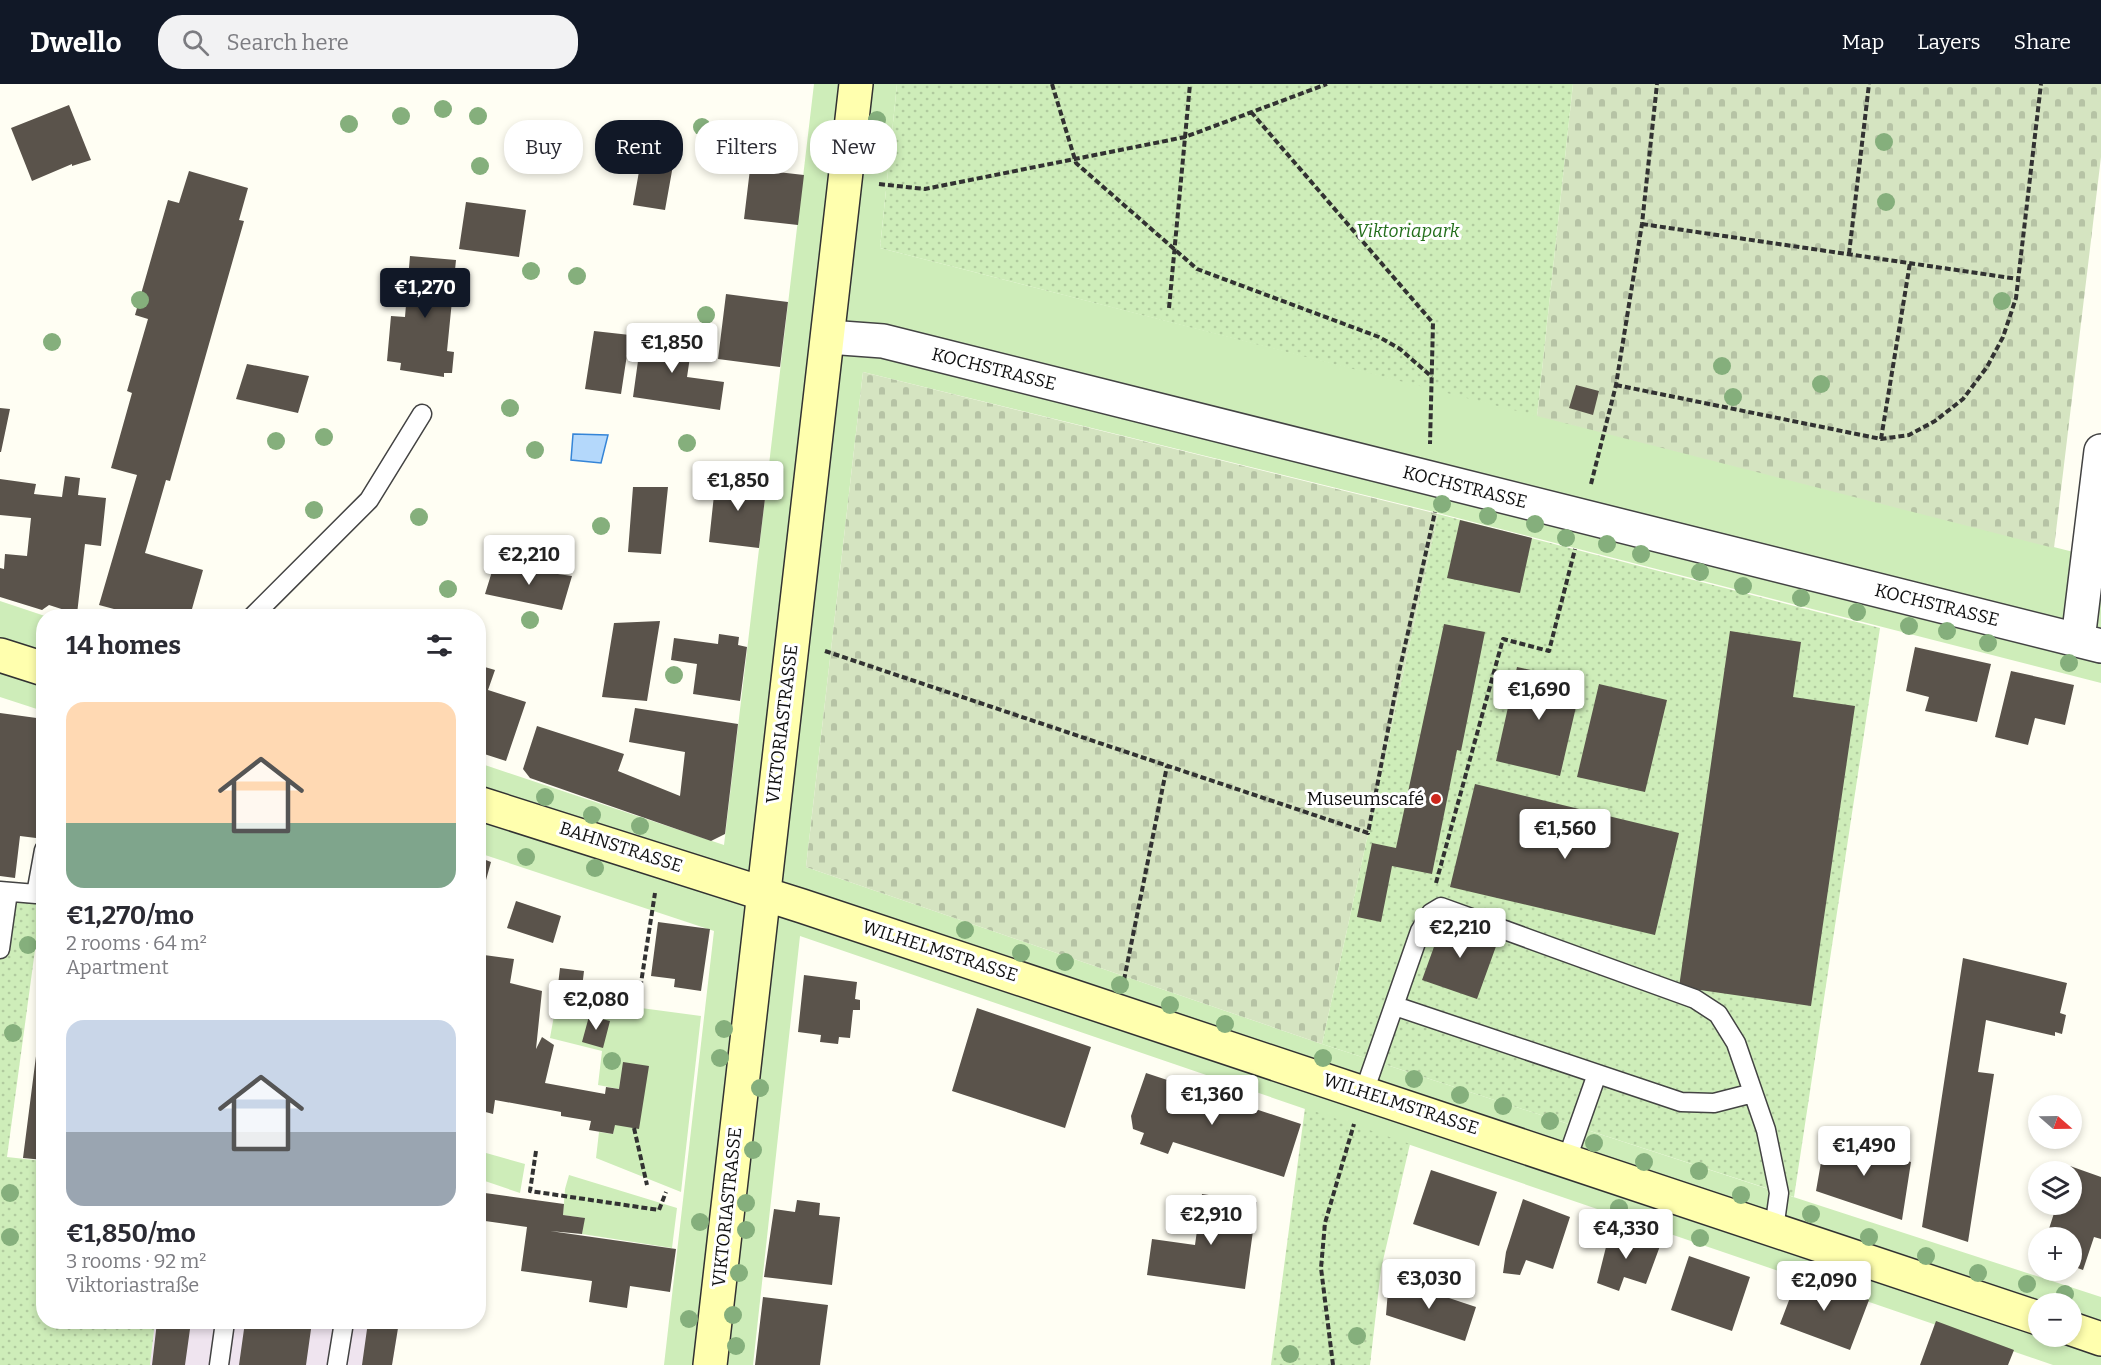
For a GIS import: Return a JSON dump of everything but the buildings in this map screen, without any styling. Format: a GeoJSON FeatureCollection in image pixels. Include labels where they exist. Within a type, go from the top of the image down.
{"type":"FeatureCollection","features":[{"type":"Feature","properties":{"kind":"street","name":"VIKTORIASTRASSE"},"geometry":{"type":"LineString","coordinates":[[710,1365],[856,84]]}},
{"type":"Feature","properties":{"kind":"street","name":"KOCHSTRASSE"},"geometry":{"type":"LineString","coordinates":[[828,337],[883,341],[2089,643]]}},
{"type":"Feature","properties":{"kind":"street"},"geometry":{"type":"LineString","coordinates":[[2089,643],[2101,451]]}},
{"type":"Feature","properties":{"kind":"street"},"geometry":{"type":"LineString","coordinates":[[0,655],[36,666]]}},
{"type":"Feature","properties":{"kind":"street","name":"BAHNSTRASSE"},"geometry":{"type":"LineString","coordinates":[[486,805],[763,893]]}},
{"type":"Feature","properties":{"kind":"street","name":"WILHELMSTRASSE"},"geometry":{"type":"LineString","coordinates":[[763,893],[2028,1315]]}},
{"type":"Feature","properties":{"kind":"street"},"geometry":{"type":"LineString","coordinates":[[2082,1333],[2101,1340]]}},
{"type":"Feature","properties":{"kind":"lane"},"geometry":{"type":"LineString","coordinates":[[260,609],[369,500],[422,414]]}},
{"type":"Feature","properties":{"kind":"lane"},"geometry":{"type":"LineString","coordinates":[[0,949],[4,892],[36,894]]}},
{"type":"Feature","properties":{"kind":"lane"},"geometry":{"type":"LineString","coordinates":[[1365,1092],[1420,931],[1431,913],[1441,907],[1695,999],[1718,1014],[1736,1043],[1766,1130],[1779,1193],[1774,1229]]}},
{"type":"Feature","properties":{"kind":"lane"},"geometry":{"type":"LineString","coordinates":[[1395,1006],[1682,1102],[1714,1103],[1753,1093]]}},
{"type":"Feature","properties":{"kind":"lane"},"geometry":{"type":"LineString","coordinates":[[1567,1160],[1598,1074]]}},
{"type":"Feature","properties":{"kind":"lane"},"geometry":{"type":"LineString","coordinates":[[219,1365],[224,1329]]}},
{"type":"Feature","properties":{"kind":"lane"},"geometry":{"type":"LineString","coordinates":[[337,1365],[343,1329]]}},
{"type":"Feature","properties":{"kind":"path"},"geometry":{"type":"LineString","coordinates":[[1052,84],[1076,163],[1203,272],[1379,337],[1400,349],[1432,377]]}},
{"type":"Feature","properties":{"kind":"path"},"geometry":{"type":"LineString","coordinates":[[1169,309],[1190,84]]}},
{"type":"Feature","properties":{"kind":"path"},"geometry":{"type":"LineString","coordinates":[[845,180],[926,189],[1185,137],[1327,84]]}},
{"type":"Feature","properties":{"kind":"path"},"geometry":{"type":"LineString","coordinates":[[1432,895],[1503,639],[1549,651],[1616,385],[1642,224],[1657,84]]}},
{"type":"Feature","properties":{"kind":"path"},"geometry":{"type":"LineString","coordinates":[[1849,254],[1869,84]]}},
{"type":"Feature","properties":{"kind":"path"},"geometry":{"type":"LineString","coordinates":[[1616,385],[1881,439],[1909,435],[1935,421],[1963,399],[1987,367],[2003,337],[2016,298],[2041,84]]}},
{"type":"Feature","properties":{"kind":"path"},"geometry":{"type":"LineString","coordinates":[[793,640],[1368,833],[1436,480],[1432,377],[1433,323],[1251,112]]}},
{"type":"Feature","properties":{"kind":"path"},"geometry":{"type":"LineString","coordinates":[[1642,224],[2018,279]]}},
{"type":"Feature","properties":{"kind":"path"},"geometry":{"type":"LineString","coordinates":[[1881,439],[1910,263]]}},
{"type":"Feature","properties":{"kind":"path"},"geometry":{"type":"LineString","coordinates":[[1121,1011],[1125,976],[1167,766]]}},
{"type":"Feature","properties":{"kind":"path"},"geometry":{"type":"LineString","coordinates":[[639,996],[660,860]]}},
{"type":"Feature","properties":{"kind":"path"},"geometry":{"type":"LineString","coordinates":[[1333,1365],[1321,1268],[1325,1223],[1341,1161],[1365,1092]]}},
{"type":"Feature","properties":{"kind":"path"},"geometry":{"type":"LineString","coordinates":[[634,1128],[646,1185]]}},
{"type":"Feature","properties":{"kind":"path"},"geometry":{"type":"LineString","coordinates":[[536,1151],[530,1191],[659,1210],[666,1192]]}},
{"type":"Feature","properties":{"kind":"shaded area"},"geometry":{"type":"Polygon","coordinates":[[[154,1329],[398,1329],[392,1365],[150,1365],[154,1329]]]}},
{"type":"Feature","properties":{"kind":"green space"},"geometry":{"type":"Polygon","coordinates":[[[814,84],[897,84],[893,120],[810,120],[810,174],[888,174],[880,248],[2101,559],[2101,683],[1434,512],[863,372],[806,867],[1322,1044],[2028,1273],[2028,1281],[2052,1281],[2101,1297],[2101,1365],[2053,1365],[800,936],[753,1365],[664,1365],[714,931],[486,855],[486,765],[724,845],[814,84]]]}},
{"type":"Feature","properties":{"kind":"green space","name":"Viktoriapark"},"geometry":{"type":"Polygon","coordinates":[[[897,84],[1573,84],[1537,416],[880,248],[888,174],[897,174],[897,120],[893,120],[897,84]]]}},
{"type":"Feature","properties":{"kind":"green space"},"geometry":{"type":"Polygon","coordinates":[[[1573,84],[2101,84],[2101,157],[2054,548],[1537,416],[1573,84]]]}},
{"type":"Feature","properties":{"kind":"green space"},"geometry":{"type":"Polygon","coordinates":[[[863,372],[1438,514],[1322,1044],[806,867],[863,372]]]}},
{"type":"Feature","properties":{"kind":"green space"},"geometry":{"type":"Polygon","coordinates":[[[1438,514],[1880,628],[1794,1197],[1322,1044],[1438,514]]]}},
{"type":"Feature","properties":{"kind":"green space"},"geometry":{"type":"Polygon","coordinates":[[[0,601],[36,613],[36,709],[0,697],[0,601]]]}},
{"type":"Feature","properties":{"kind":"green space"},"geometry":{"type":"Polygon","coordinates":[[[0,885],[36,890],[36,943],[7,1157],[36,1160],[36,1329],[154,1329],[150,1365],[0,1365],[0,885]]]}},
{"type":"Feature","properties":{"kind":"green space"},"geometry":{"type":"Polygon","coordinates":[[[581,1000],[701,1016],[681,1192],[596,1158],[599,1132],[613,1134],[623,1062],[619,1089],[598,1085],[602,1051],[550,1038],[555,1010],[579,1013],[581,1000]]]}},
{"type":"Feature","properties":{"kind":"green space"},"geometry":{"type":"Polygon","coordinates":[[[1305,1108],[1410,1144],[1381,1269],[1370,1365],[1271,1365],[1305,1108]]]}},
{"type":"Feature","properties":{"kind":"green space"},"geometry":{"type":"Polygon","coordinates":[[[486,1153],[525,1164],[520,1193],[486,1181],[486,1153]]]}},
{"type":"Feature","properties":{"kind":"green space"},"geometry":{"type":"Polygon","coordinates":[[[569,1175],[677,1208],[672,1248],[582,1234],[584,1218],[563,1215],[565,1189],[569,1175]]]}},
{"type":"Feature","properties":{"kind":"water"},"geometry":{"type":"Polygon","coordinates":[[[573,434],[608,435],[601,463],[571,460],[573,434]]]}},
{"type":"Feature","properties":{"kind":"place","name":"Museumscafé"},"geometry":{"type":"Point","coordinates":[1436,799]}}]}
